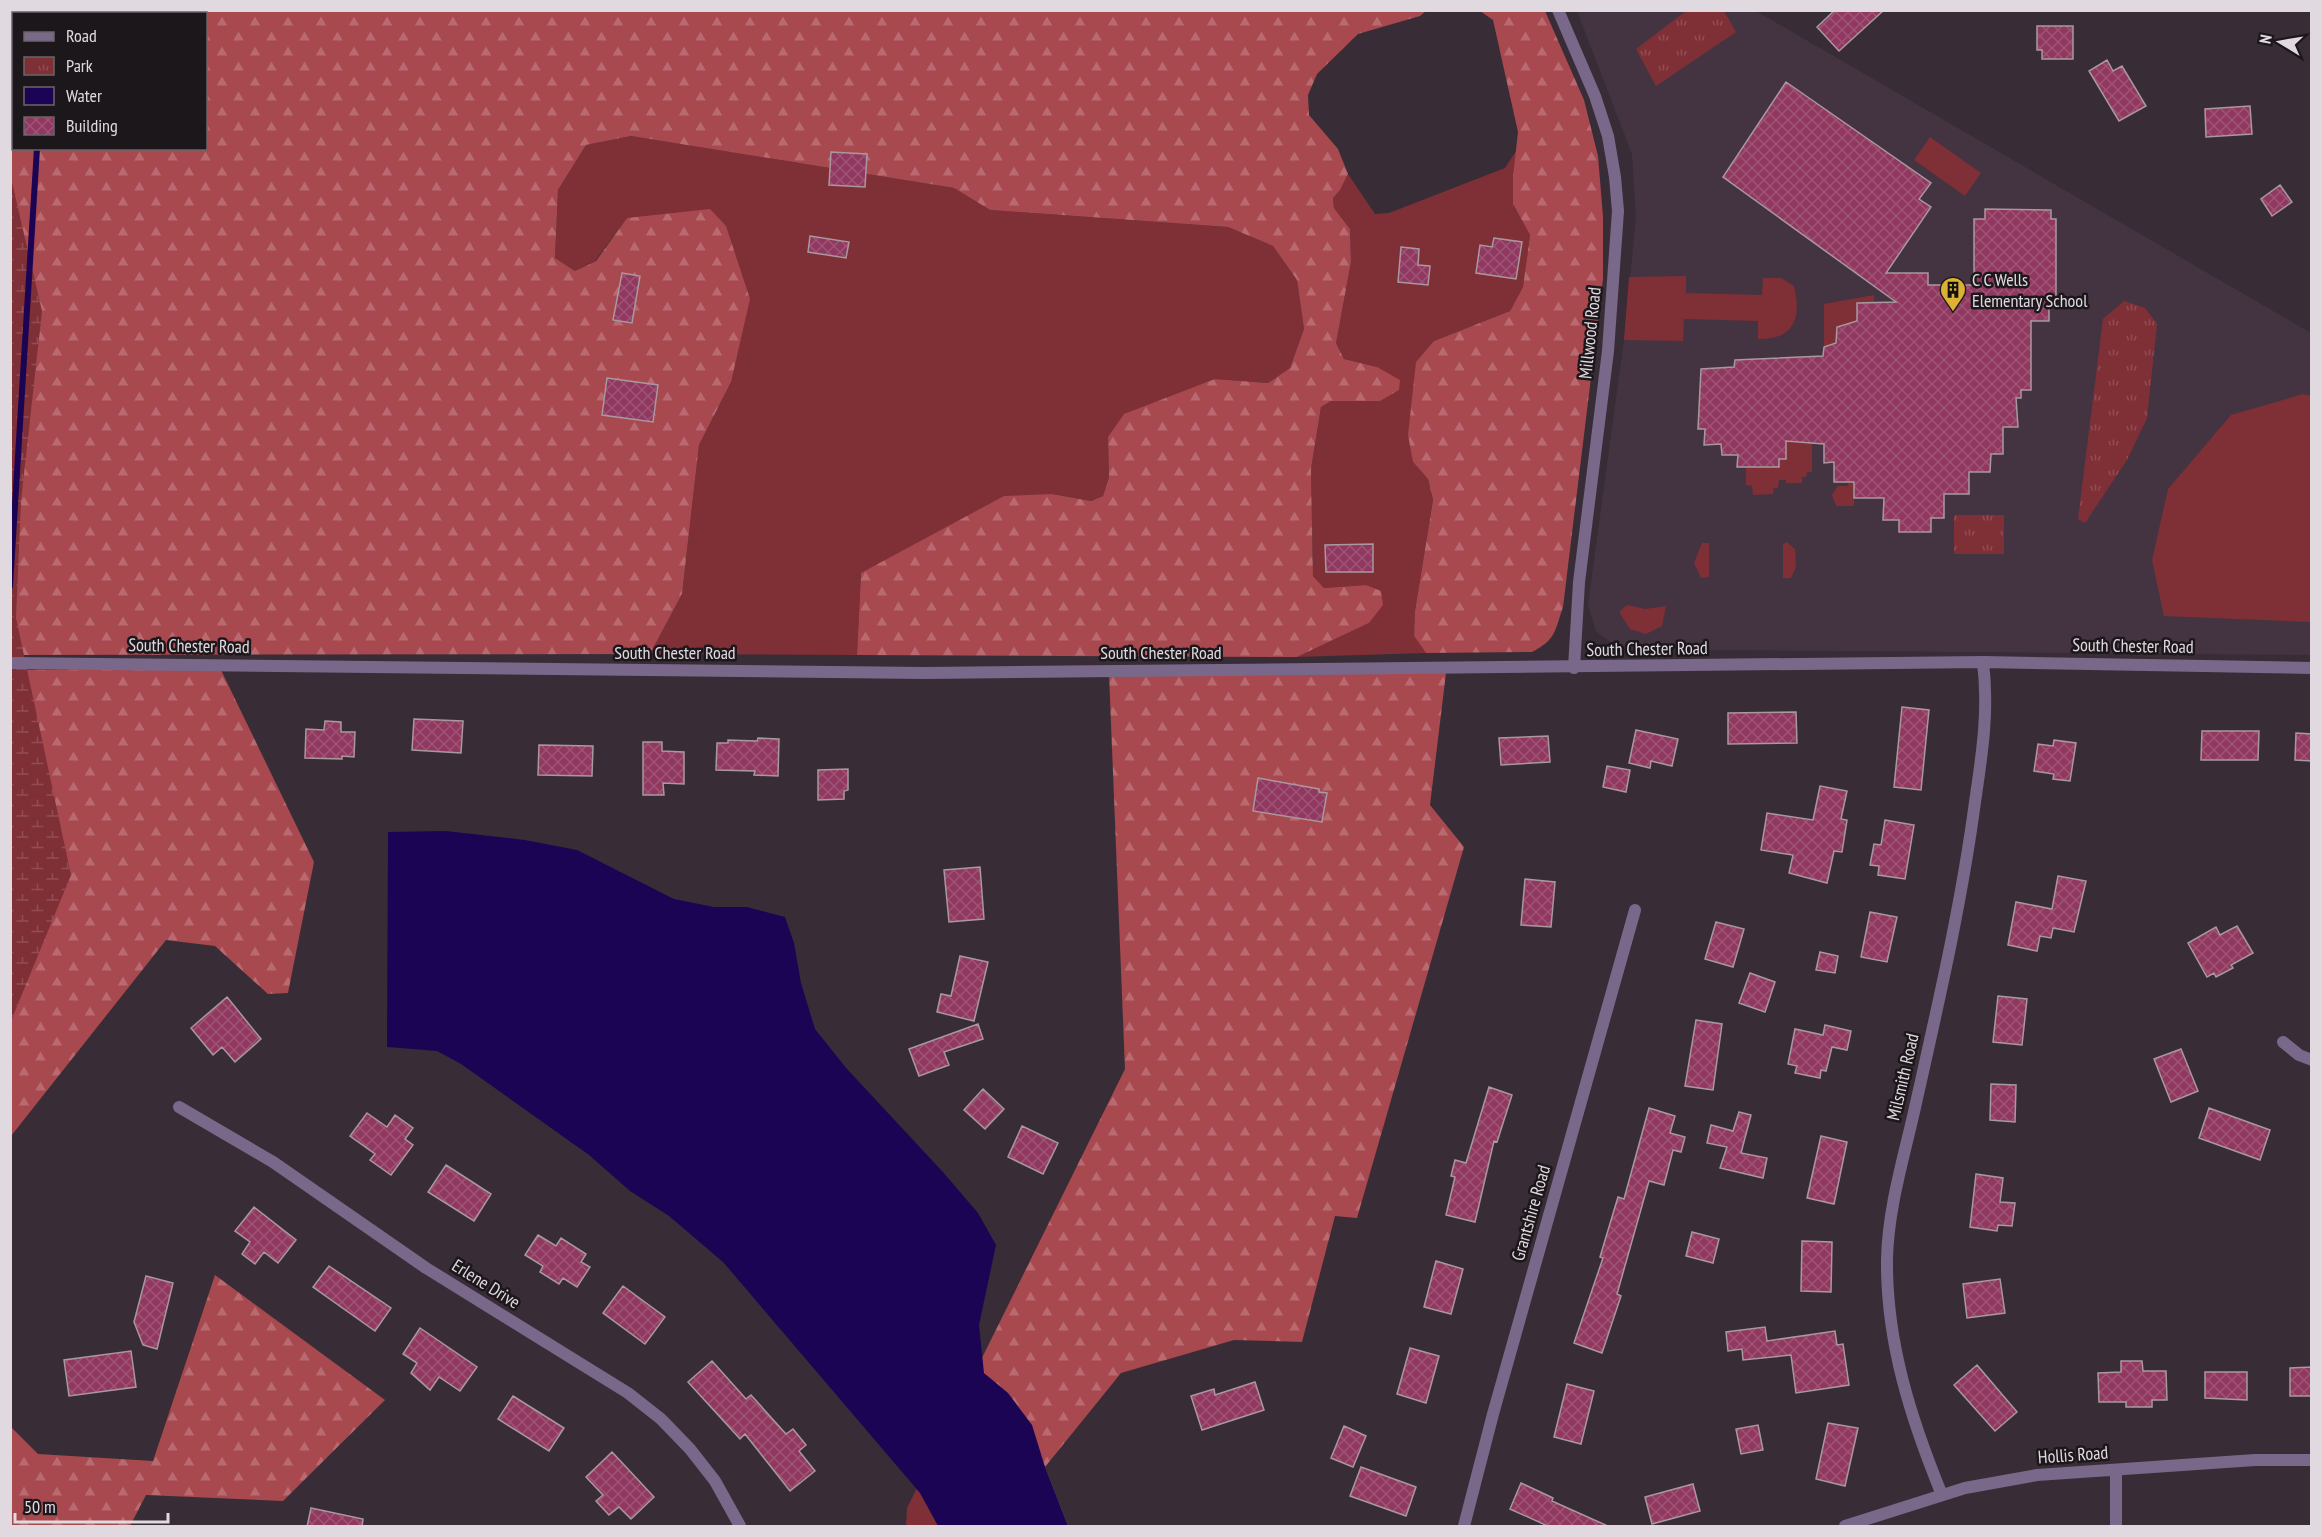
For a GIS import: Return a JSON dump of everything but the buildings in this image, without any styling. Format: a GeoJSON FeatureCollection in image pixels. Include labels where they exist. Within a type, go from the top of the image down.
{"type":"FeatureCollection","features":[{"type":"Feature","properties":{"kind":"street","name":"Millwood Road"},"geometry":{"type":"LineString","coordinates":[[1558,10],[1595,96],[1608,136],[1618,211],[1608,351],[1580,572],[1574,668]]}},
{"type":"Feature","properties":{"kind":"street","name":"South Chester Road"},"geometry":{"type":"LineString","coordinates":[[10,663],[924,673],[1983,662],[2312,668]]}},
{"type":"Feature","properties":{"kind":"street","name":"Milsmith Road"},"geometry":{"type":"LineString","coordinates":[[1942,1495],[1920,1440],[1902,1382],[1893,1340],[1887,1288],[1887,1257],[1901,1167],[1944,980],[1966,866],[1986,719],[1983,662]]}},
{"type":"Feature","properties":{"kind":"street","name":"Grantshire Road"},"geometry":{"type":"LineString","coordinates":[[1464,1527],[1496,1402],[1635,910]]}},
{"type":"Feature","properties":{"kind":"street"},"geometry":{"type":"LineString","coordinates":[[2283,1042],[2299,1055],[2312,1060]]}},
{"type":"Feature","properties":{"kind":"street","name":"Erlene Drive"},"geometry":{"type":"LineString","coordinates":[[179,1107],[273,1162],[426,1268],[628,1393],[660,1419],[690,1449],[715,1481],[740,1527]]}},
{"type":"Feature","properties":{"kind":"street","name":"Hollis Road"},"geometry":{"type":"LineString","coordinates":[[1845,1527],[1975,1485],[2037,1475],[2255,1460],[2312,1460]]}},
{"type":"Feature","properties":{"kind":"street"},"geometry":{"type":"LineString","coordinates":[[2116,1470],[2116,1527]]}},
{"type":"Feature","properties":{"kind":"shaded area","name":"C C Wells Elementary School"},"geometry":{"type":"Polygon","coordinates":[[[1577,11],[1756,11],[2311,333],[2311,655],[1619,649],[1596,631],[1588,605],[1624,340],[1636,217],[1632,154],[1577,11]]]}},
{"type":"Feature","properties":{"kind":"green space"},"geometry":{"type":"Polygon","coordinates":[[[11,10],[59,11],[12,12],[11,122],[11,10]]]}},
{"type":"Feature","properties":{"kind":"green space"},"geometry":{"type":"Polygon","coordinates":[[[10,11],[1426,11],[1420,16],[1358,34],[1317,74],[1308,95],[1309,115],[1338,149],[1348,174],[1333,198],[1334,208],[1350,229],[1351,262],[1336,343],[1344,359],[1377,367],[1400,380],[1399,390],[1380,401],[1331,401],[1321,407],[1311,469],[1313,576],[1324,588],[1366,585],[1381,591],[1383,605],[1369,623],[1297,657],[857,655],[861,573],[1004,496],[1052,494],[1091,501],[1103,496],[1109,477],[1108,437],[1124,414],[1215,379],[1268,383],[1290,368],[1304,329],[1297,280],[1273,246],[1228,227],[990,210],[954,188],[631,136],[586,145],[558,190],[555,258],[575,271],[596,261],[627,218],[710,209],[726,226],[750,299],[731,382],[699,445],[682,594],[650,654],[11,655],[10,11]]]}},
{"type":"Feature","properties":{"kind":"green space"},"geometry":{"type":"Polygon","coordinates":[[[1480,11],[1545,11],[1584,100],[1598,156],[1603,217],[1603,279],[1563,607],[1554,634],[1540,648],[1532,652],[1426,653],[1414,636],[1415,611],[1433,500],[1428,479],[1413,462],[1408,435],[1416,362],[1434,341],[1510,311],[1523,287],[1530,235],[1513,204],[1513,177],[1518,132],[1493,20],[1480,11]]]}},
{"type":"Feature","properties":{"kind":"green space"},"geometry":{"type":"Polygon","coordinates":[[[1686,11],[1724,11],[1736,32],[1656,86],[1636,49],[1686,11]]]}},
{"type":"Feature","properties":{"kind":"green space"},"geometry":{"type":"Polygon","coordinates":[[[631,136],[954,188],[990,210],[1228,227],[1273,246],[1297,280],[1304,329],[1290,368],[1268,383],[1215,379],[1108,437],[1109,477],[1103,496],[1091,501],[1052,494],[861,573],[857,655],[650,654],[682,594],[699,445],[731,382],[627,218],[595,261],[575,271],[555,258],[558,190],[586,145],[631,136]]]}},
{"type":"Feature","properties":{"kind":"green space"},"geometry":{"type":"Polygon","coordinates":[[[1930,137],[1981,173],[1965,196],[1914,160],[1930,137]]]}},
{"type":"Feature","properties":{"kind":"green space"},"geometry":{"type":"Polygon","coordinates":[[[1516,151],[1513,204],[1530,235],[1523,287],[1510,311],[1434,341],[1413,462],[1428,479],[1433,500],[1415,611],[1414,636],[1426,653],[1297,657],[1369,623],[1366,585],[1324,588],[1313,576],[1311,469],[1321,407],[1331,401],[1380,400],[1377,367],[1344,359],[1336,343],[1351,262],[1350,229],[1334,208],[1333,198],[1348,174],[1375,214],[1389,213],[1505,168],[1516,151]]]}},
{"type":"Feature","properties":{"kind":"green space"},"geometry":{"type":"Polygon","coordinates":[[[10,174],[42,311],[21,501],[16,618],[71,875],[11,1021],[10,174]]]}},
{"type":"Feature","properties":{"kind":"green space"},"geometry":{"type":"Polygon","coordinates":[[[1686,276],[1686,293],[1762,295],[1763,278],[1781,278],[1794,286],[1796,317],[1787,331],[1780,336],[1770,338],[1758,339],[1758,321],[1684,319],[1683,341],[1624,340],[1629,277],[1686,276]]]}},
{"type":"Feature","properties":{"kind":"green space"},"geometry":{"type":"Polygon","coordinates":[[[1874,295],[1874,303],[1857,321],[1837,327],[1836,343],[1824,347],[1824,304],[1874,295]]]}},
{"type":"Feature","properties":{"kind":"green space"},"geometry":{"type":"Polygon","coordinates":[[[2124,301],[2145,308],[2157,324],[2147,418],[2127,460],[2085,523],[2078,519],[2103,319],[2124,301]]]}},
{"type":"Feature","properties":{"kind":"green space"},"geometry":{"type":"Polygon","coordinates":[[[2303,394],[2312,396],[2311,622],[2164,616],[2152,560],[2168,489],[2231,415],[2303,394]]]}},
{"type":"Feature","properties":{"kind":"green space"},"geometry":{"type":"Polygon","coordinates":[[[1786,441],[1812,443],[1812,472],[1807,472],[1806,477],[1802,477],[1802,483],[1786,483],[1786,480],[1779,480],[1778,488],[1774,488],[1773,494],[1753,495],[1752,486],[1746,485],[1746,467],[1779,467],[1779,459],[1786,459],[1786,441]]]}},
{"type":"Feature","properties":{"kind":"green space"},"geometry":{"type":"Polygon","coordinates":[[[1849,482],[1854,482],[1854,506],[1836,506],[1832,495],[1838,486],[1848,486],[1849,482]]]}},
{"type":"Feature","properties":{"kind":"green space"},"geometry":{"type":"Polygon","coordinates":[[[1954,515],[2004,515],[2004,554],[1954,554],[1954,515]]]}},
{"type":"Feature","properties":{"kind":"green space"},"geometry":{"type":"Polygon","coordinates":[[[1787,542],[1795,549],[1796,567],[1791,578],[1783,578],[1783,544],[1787,542]]]}},
{"type":"Feature","properties":{"kind":"green space"},"geometry":{"type":"Polygon","coordinates":[[[1702,543],[1709,543],[1709,577],[1701,578],[1694,563],[1702,543]]]}},
{"type":"Feature","properties":{"kind":"green space"},"geometry":{"type":"Polygon","coordinates":[[[1627,605],[1645,609],[1666,606],[1662,626],[1646,634],[1630,629],[1619,612],[1627,605]]]}},
{"type":"Feature","properties":{"kind":"green space"},"geometry":{"type":"Polygon","coordinates":[[[220,668],[314,862],[288,993],[268,994],[215,946],[166,940],[11,1136],[11,670],[220,668]]]}},
{"type":"Feature","properties":{"kind":"green space"},"geometry":{"type":"Polygon","coordinates":[[[1446,673],[1430,805],[1464,847],[1357,1218],[1335,1216],[1302,1342],[1234,1340],[1121,1373],[1045,1467],[1068,1526],[975,1372],[1125,1069],[1109,674],[1446,673]]]}},
{"type":"Feature","properties":{"kind":"green space"},"geometry":{"type":"Polygon","coordinates":[[[215,1275],[385,1400],[283,1501],[146,1495],[130,1526],[11,1526],[11,1427],[38,1454],[153,1461],[215,1275]]]}},
{"type":"Feature","properties":{"kind":"green space"},"geometry":{"type":"Polygon","coordinates":[[[933,1456],[976,1526],[906,1526],[907,1508],[933,1456]]]}},
{"type":"Feature","properties":{"kind":"water"},"geometry":{"type":"Polygon","coordinates":[[[446,831],[525,840],[577,850],[674,899],[714,907],[747,907],[785,917],[794,943],[801,983],[815,1029],[847,1069],[978,1213],[996,1245],[979,1325],[984,1373],[1008,1393],[1032,1425],[1045,1467],[1068,1526],[938,1526],[920,1493],[723,1262],[669,1216],[630,1191],[589,1155],[461,1064],[437,1051],[387,1047],[388,832],[446,831]]]}},
{"type":"Feature","properties":{"kind":"waterway"},"geometry":{"type":"LineString","coordinates":[[10,586],[37,150]]}},
{"type":"Feature","properties":{"kind":"place","name":"C C Wells Elementary School"},"geometry":{"type":"Point","coordinates":[1953,313]}}]}
